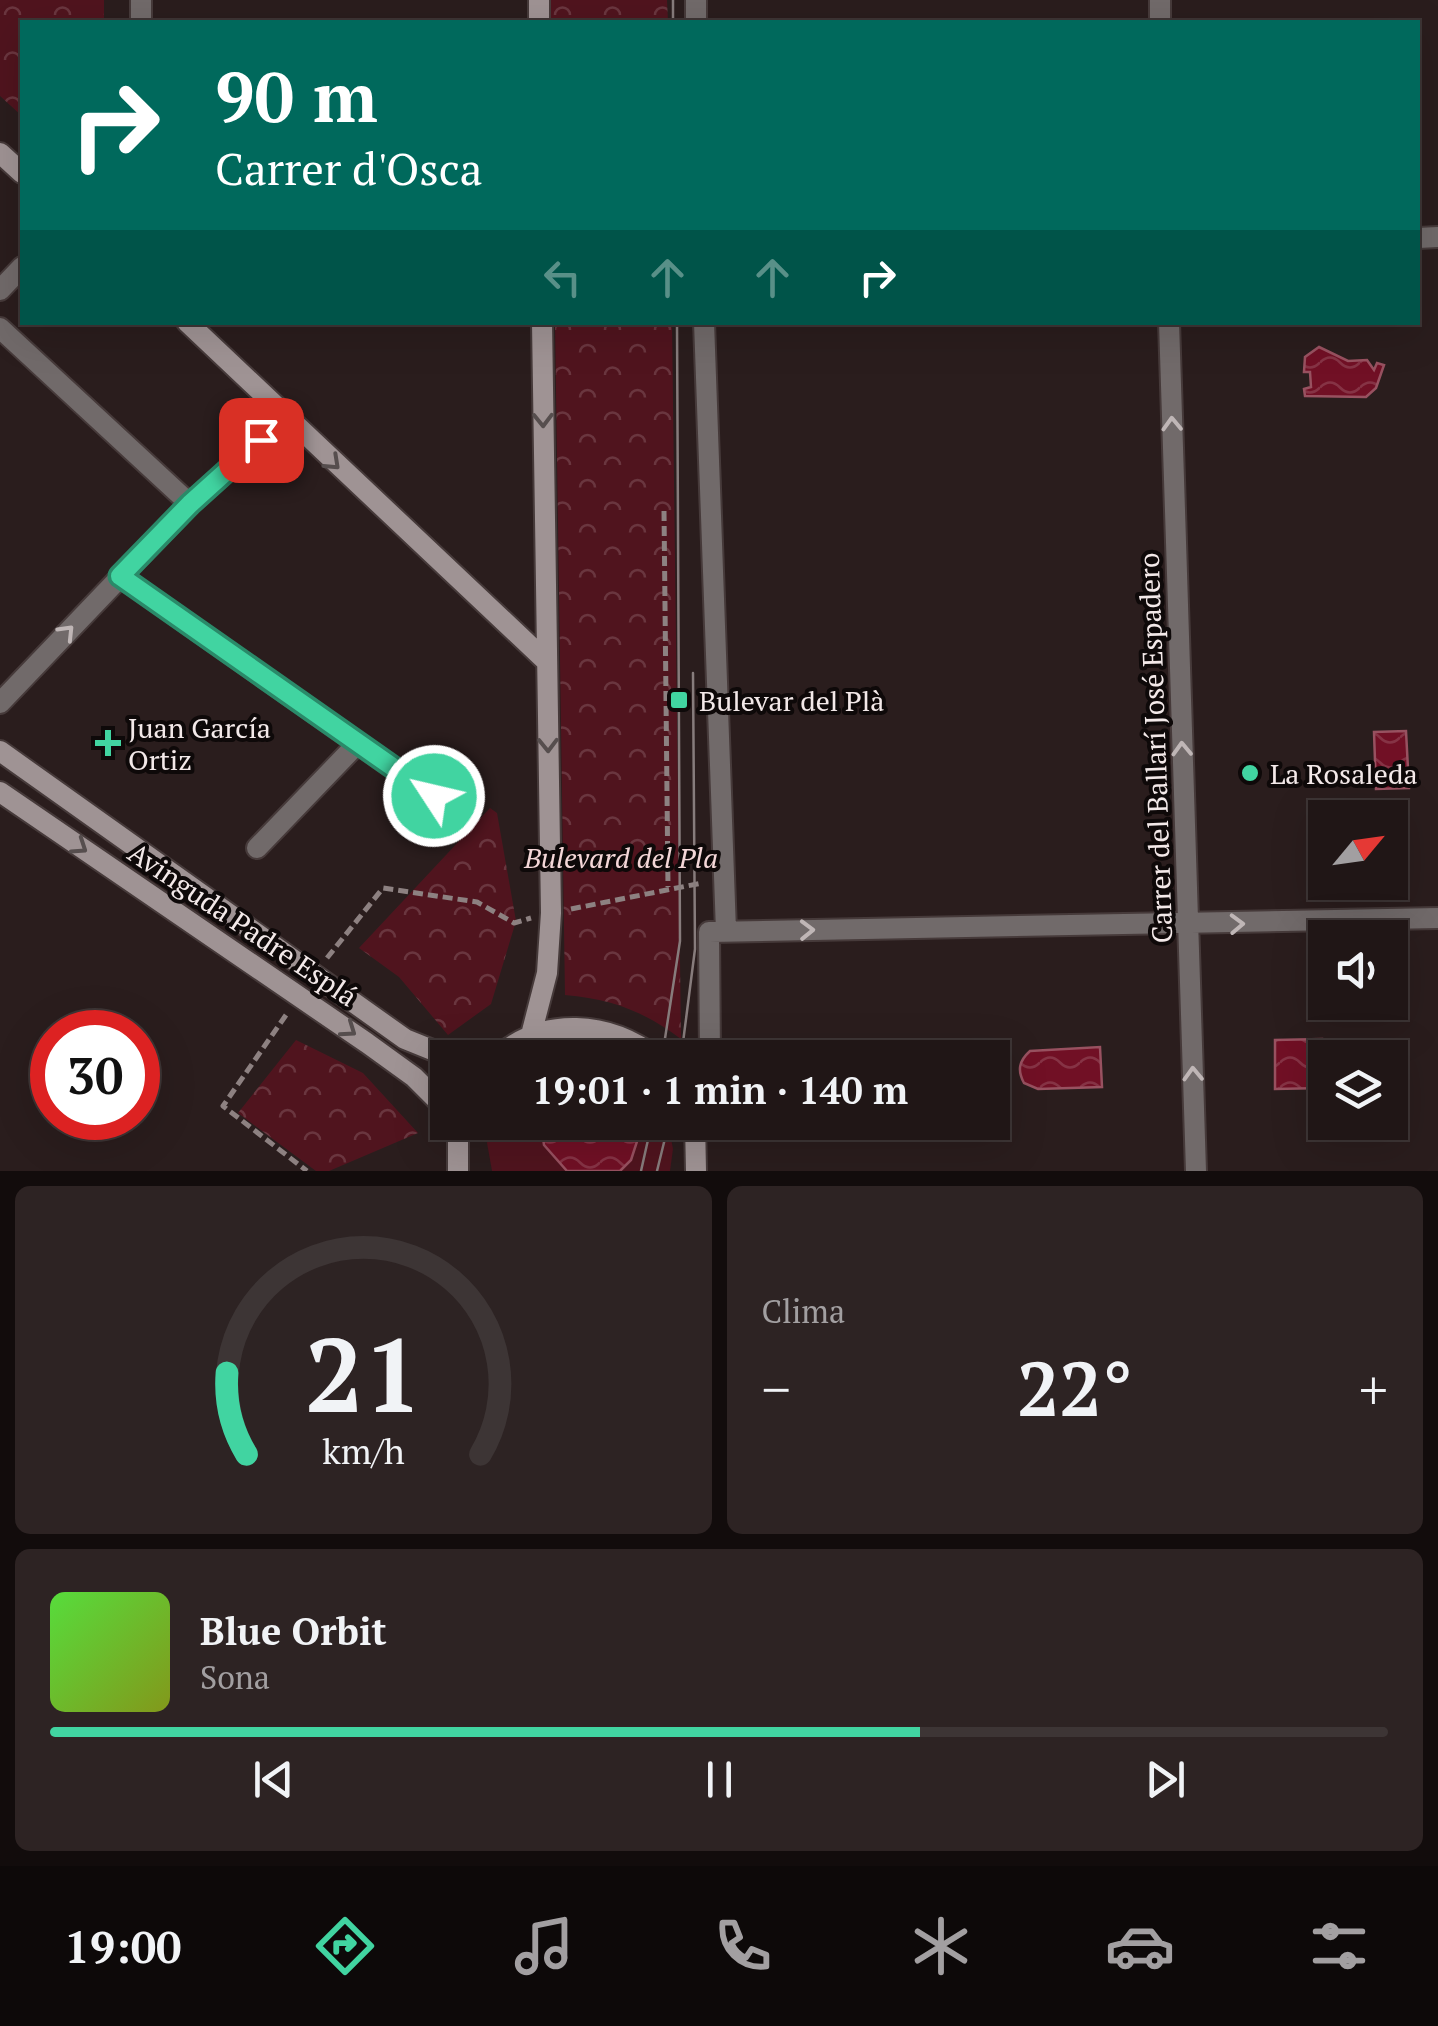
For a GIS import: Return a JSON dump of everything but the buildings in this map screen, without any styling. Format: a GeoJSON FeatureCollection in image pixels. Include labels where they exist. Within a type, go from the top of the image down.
{"type":"FeatureCollection","features":[{"type":"Feature","properties":{"kind":"street"},"geometry":{"type":"LineString","coordinates":[[0,153],[20,171]]}},
{"type":"Feature","properties":{"kind":"street"},"geometry":{"type":"LineString","coordinates":[[0,290],[20,270]]}},
{"type":"Feature","properties":{"kind":"street"},"geometry":{"type":"LineString","coordinates":[[190,325],[285,419],[546,661]]}},
{"type":"Feature","properties":{"kind":"street"},"geometry":{"type":"LineString","coordinates":[[531,1035],[547,973],[551,913],[542,325]]}},
{"type":"Feature","properties":{"kind":"street"},"geometry":{"type":"LineString","coordinates":[[704,325],[718,932],[711,1040]]}},
{"type":"Feature","properties":{"kind":"street","name":"Carrer del Ballarí José Espadero"},"geometry":{"type":"LineString","coordinates":[[1169,325],[1196,1171]]}},
{"type":"Feature","properties":{"kind":"street"},"geometry":{"type":"LineString","coordinates":[[0,328],[190,504]]}},
{"type":"Feature","properties":{"kind":"street"},"geometry":{"type":"LineString","coordinates":[[0,703],[190,504],[285,419]]}},
{"type":"Feature","properties":{"kind":"street"},"geometry":{"type":"LineString","coordinates":[[120,576],[434,796]]}},
{"type":"Feature","properties":{"kind":"street"},"geometry":{"type":"LineString","coordinates":[[257,848],[358,743]]}},
{"type":"Feature","properties":{"kind":"street","name":"Avinguda Padre Esplá"},"geometry":{"type":"LineString","coordinates":[[0,752],[405,1038],[430,1049]]}},
{"type":"Feature","properties":{"kind":"street","name":"Avinguda Padre Esplá"},"geometry":{"type":"LineString","coordinates":[[0,792],[298,995],[414,1077],[430,1093]]}},
{"type":"Feature","properties":{"kind":"street"},"geometry":{"type":"LineString","coordinates":[[718,932],[1438,918]]}},
{"type":"Feature","properties":{"kind":"street"},"geometry":{"type":"LineString","coordinates":[[522,1040],[531,1035],[586,1027],[614,1032],[627,1040]]}},
{"type":"Feature","properties":{"kind":"street"},"geometry":{"type":"LineString","coordinates":[[458,1140],[458,1171]]}},
{"type":"Feature","properties":{"kind":"street"},"geometry":{"type":"LineString","coordinates":[[698,1140],[701,1167]]}},
{"type":"Feature","properties":{"kind":"path"},"geometry":{"type":"LineString","coordinates":[[664,512],[668,887]]}},
{"type":"Feature","properties":{"kind":"path"},"geometry":{"type":"LineString","coordinates":[[314,974],[384,888],[477,902],[514,923],[668,887],[709,883]]}},
{"type":"Feature","properties":{"kind":"path"},"geometry":{"type":"LineString","coordinates":[[298,995],[223,1106],[307,1171]]}},
{"type":"Feature","properties":{"kind":"green space"},"geometry":{"type":"Polygon","coordinates":[[[0,0],[104,0],[104,20],[20,20],[20,114],[0,96],[0,0]]]}},
{"type":"Feature","properties":{"kind":"green space"},"geometry":{"type":"Polygon","coordinates":[[[551,0],[667,0],[668,20],[551,20],[551,0]]]}},
{"type":"Feature","properties":{"kind":"green space","name":"Bulevard del Pla"},"geometry":{"type":"Polygon","coordinates":[[[555,325],[672,325],[681,1039],[626,1008],[565,995],[555,325]]]}},
{"type":"Feature","properties":{"kind":"green space"},"geometry":{"type":"Polygon","coordinates":[[[490,808],[497,813],[516,921],[491,1004],[448,1035],[399,977],[359,948],[490,808]]]}},
{"type":"Feature","properties":{"kind":"green space"},"geometry":{"type":"Polygon","coordinates":[[[296,1040],[363,1073],[418,1133],[329,1171],[316,1171],[238,1113],[296,1040]]]}},
{"type":"Feature","properties":{"kind":"green space"},"geometry":{"type":"Polygon","coordinates":[[[671,1140],[673,1149],[670,1171],[492,1171],[487,1143],[671,1140]]]}},
{"type":"Feature","properties":{"kind":"water"},"geometry":{"type":"Polygon","coordinates":[[[1319,347],[1348,361],[1367,360],[1374,370],[1377,363],[1384,365],[1376,388],[1366,397],[1305,396],[1304,389],[1311,387],[1310,372],[1304,372],[1305,357],[1319,347]]]}},
{"type":"Feature","properties":{"kind":"water"},"geometry":{"type":"Polygon","coordinates":[[[1406,731],[1409,788],[1376,789],[1374,732],[1406,731]]]}},
{"type":"Feature","properties":{"kind":"water"},"geometry":{"type":"Polygon","coordinates":[[[1322,1039],[1308,1040],[1308,1088],[1275,1089],[1275,1040],[1322,1039]]]}},
{"type":"Feature","properties":{"kind":"water"},"geometry":{"type":"Polygon","coordinates":[[[1100,1047],[1102,1087],[1038,1089],[1024,1083],[1020,1066],[1030,1051],[1100,1047]]]}},
{"type":"Feature","properties":{"kind":"water"},"geometry":{"type":"Polygon","coordinates":[[[543,1140],[637,1140],[631,1160],[620,1171],[567,1171],[543,1140]]]}},
{"type":"Feature","properties":{"kind":"tram line"},"geometry":{"type":"LineString","coordinates":[[673,0],[673,20]]}},
{"type":"Feature","properties":{"kind":"tram line"},"geometry":{"type":"LineString","coordinates":[[665,1040],[680,941],[677,325]]}},
{"type":"Feature","properties":{"kind":"tram line"},"geometry":{"type":"LineString","coordinates":[[683,1040],[695,949],[693,673]]}},
{"type":"Feature","properties":{"kind":"tram line"},"geometry":{"type":"LineString","coordinates":[[641,1171],[648,1140]]}},
{"type":"Feature","properties":{"kind":"tram line"},"geometry":{"type":"LineString","coordinates":[[657,1171],[665,1140]]}},
{"type":"Feature","properties":{"kind":"place","name":"Bulevar del Plà"},"geometry":{"type":"Point","coordinates":[679,700]}},
{"type":"Feature","properties":{"kind":"place","name":"Juan García Ortiz"},"geometry":{"type":"Point","coordinates":[108,743]}},
{"type":"Feature","properties":{"kind":"place","name":"La Rosaleda"},"geometry":{"type":"Point","coordinates":[1250,773]}},
{"type":"Feature","properties":{"kind":"route"},"geometry":{"type":"LineString","coordinates":[[261,440],[190,504],[120,576],[434,796]]}}]}
